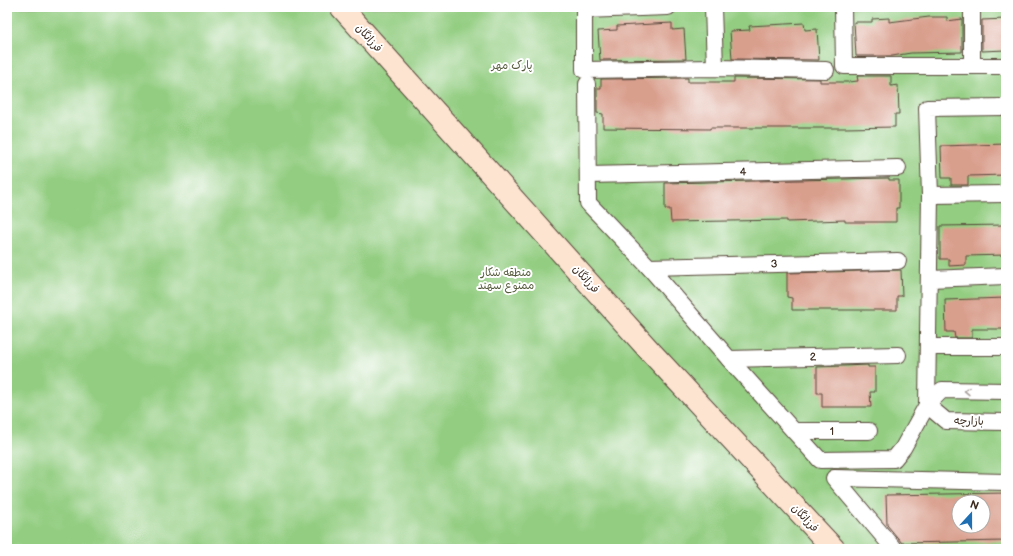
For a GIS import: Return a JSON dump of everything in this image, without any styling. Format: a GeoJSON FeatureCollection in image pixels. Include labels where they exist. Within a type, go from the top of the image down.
{"type":"FeatureCollection","features":[{"type":"Feature","properties":{"kind":"main road","name":"فرزانگان"},"geometry":{"type":"LineString","coordinates":[[341,7],[649,350],[834,549]]}},
{"type":"Feature","properties":{"kind":"street"},"geometry":{"type":"LineString","coordinates":[[668,7],[584,9],[584,70],[715,68],[826,70]]}},
{"type":"Feature","properties":{"kind":"street"},"geometry":{"type":"LineString","coordinates":[[713,7],[715,68]]}},
{"type":"Feature","properties":{"kind":"street"},"geometry":{"type":"LineString","coordinates":[[843,7],[844,66],[1006,66]]}},
{"type":"Feature","properties":{"kind":"street"},"geometry":{"type":"LineString","coordinates":[[972,7],[972,65]]}},
{"type":"Feature","properties":{"kind":"street"},"geometry":{"type":"LineString","coordinates":[[587,84],[588,203],[649,267],[820,460],[894,459],[903,448],[927,405],[942,390],[1006,391]]}},
{"type":"Feature","properties":{"kind":"street"},"geometry":{"type":"LineString","coordinates":[[927,405],[930,196],[927,108],[1006,107]]}},
{"type":"Feature","properties":{"kind":"street","name":"4"},"geometry":{"type":"LineString","coordinates":[[588,175],[898,168]]}},
{"type":"Feature","properties":{"kind":"street"},"geometry":{"type":"LineString","coordinates":[[930,196],[1006,194]]}},
{"type":"Feature","properties":{"kind":"street","name":"3"},"geometry":{"type":"LineString","coordinates":[[649,267],[898,261]]}},
{"type":"Feature","properties":{"kind":"street"},"geometry":{"type":"LineString","coordinates":[[929,279],[1006,276]]}},
{"type":"Feature","properties":{"kind":"street"},"geometry":{"type":"LineString","coordinates":[[929,347],[1006,346]]}},
{"type":"Feature","properties":{"kind":"street","name":"2"},"geometry":{"type":"LineString","coordinates":[[729,359],[898,355]]}},
{"type":"Feature","properties":{"kind":"street","name":"بازارچه"},"geometry":{"type":"LineString","coordinates":[[927,405],[946,421],[1006,422]]}},
{"type":"Feature","properties":{"kind":"street","name":"1"},"geometry":{"type":"LineString","coordinates":[[794,432],[869,431]]}},
{"type":"Feature","properties":{"kind":"street"},"geometry":{"type":"LineString","coordinates":[[894,549],[834,478],[1006,482]]}},
{"type":"Feature","properties":{"kind":"green space","name":"منطقه شکار ممنوع سهند"},"geometry":{"type":"Polygon","coordinates":[[[7,7],[1006,7],[1006,549],[7,549],[7,7]]]}},
{"type":"Feature","properties":{"kind":"building"},"geometry":{"type":"Polygon","coordinates":[[[929,17],[947,17],[947,21],[962,19],[962,52],[911,53],[892,56],[856,56],[854,22],[872,22],[872,19],[889,18],[889,22],[929,17]]]}},
{"type":"Feature","properties":{"kind":"building"},"geometry":{"type":"Polygon","coordinates":[[[1006,19],[1006,50],[982,51],[982,20],[1006,19]]]}},
{"type":"Feature","properties":{"kind":"building"},"geometry":{"type":"Polygon","coordinates":[[[672,23],[672,30],[684,29],[686,59],[600,60],[598,31],[617,30],[617,26],[672,23]]]}},
{"type":"Feature","properties":{"kind":"building"},"geometry":{"type":"Polygon","coordinates":[[[804,23],[805,30],[817,29],[819,60],[732,59],[730,31],[750,30],[749,26],[804,23]]]}},
{"type":"Feature","properties":{"kind":"building"},"geometry":{"type":"Polygon","coordinates":[[[857,76],[891,76],[891,86],[898,85],[899,114],[895,114],[895,127],[710,129],[603,128],[603,114],[597,113],[597,88],[601,88],[601,79],[688,78],[688,82],[734,82],[734,78],[820,79],[820,82],[848,82],[858,81],[857,76]]]}},
{"type":"Feature","properties":{"kind":"building"},"geometry":{"type":"Polygon","coordinates":[[[1006,144],[1006,175],[968,176],[968,185],[951,185],[951,178],[942,178],[941,146],[1006,144]]]}},
{"type":"Feature","properties":{"kind":"building"},"geometry":{"type":"Polygon","coordinates":[[[889,178],[889,180],[899,180],[899,208],[896,208],[896,222],[845,222],[845,220],[787,222],[787,220],[671,222],[670,209],[665,209],[665,183],[889,178]]]}},
{"type":"Feature","properties":{"kind":"building"},"geometry":{"type":"Polygon","coordinates":[[[1006,225],[1006,255],[966,256],[966,265],[949,266],[949,259],[940,259],[940,226],[1006,225]]]}},
{"type":"Feature","properties":{"kind":"building"},"geometry":{"type":"Polygon","coordinates":[[[901,270],[902,296],[897,296],[897,310],[792,310],[792,298],[787,297],[787,273],[901,270]]]}},
{"type":"Feature","properties":{"kind":"building"},"geometry":{"type":"Polygon","coordinates":[[[1006,298],[1006,329],[972,329],[972,338],[955,338],[954,332],[946,332],[945,300],[1006,298]]]}},
{"type":"Feature","properties":{"kind":"building"},"geometry":{"type":"Polygon","coordinates":[[[868,365],[868,367],[875,367],[875,392],[870,392],[871,407],[822,407],[822,393],[817,393],[817,367],[868,365]]]}},
{"type":"Feature","properties":{"kind":"building"},"geometry":{"type":"Polygon","coordinates":[[[1006,493],[1006,541],[902,543],[887,525],[886,495],[1006,493]]]}},
{"type":"Feature","properties":{"kind":"park label","name":"پارک مهر"},"geometry":{"type":"Point","coordinates":[512,65]}}]}
